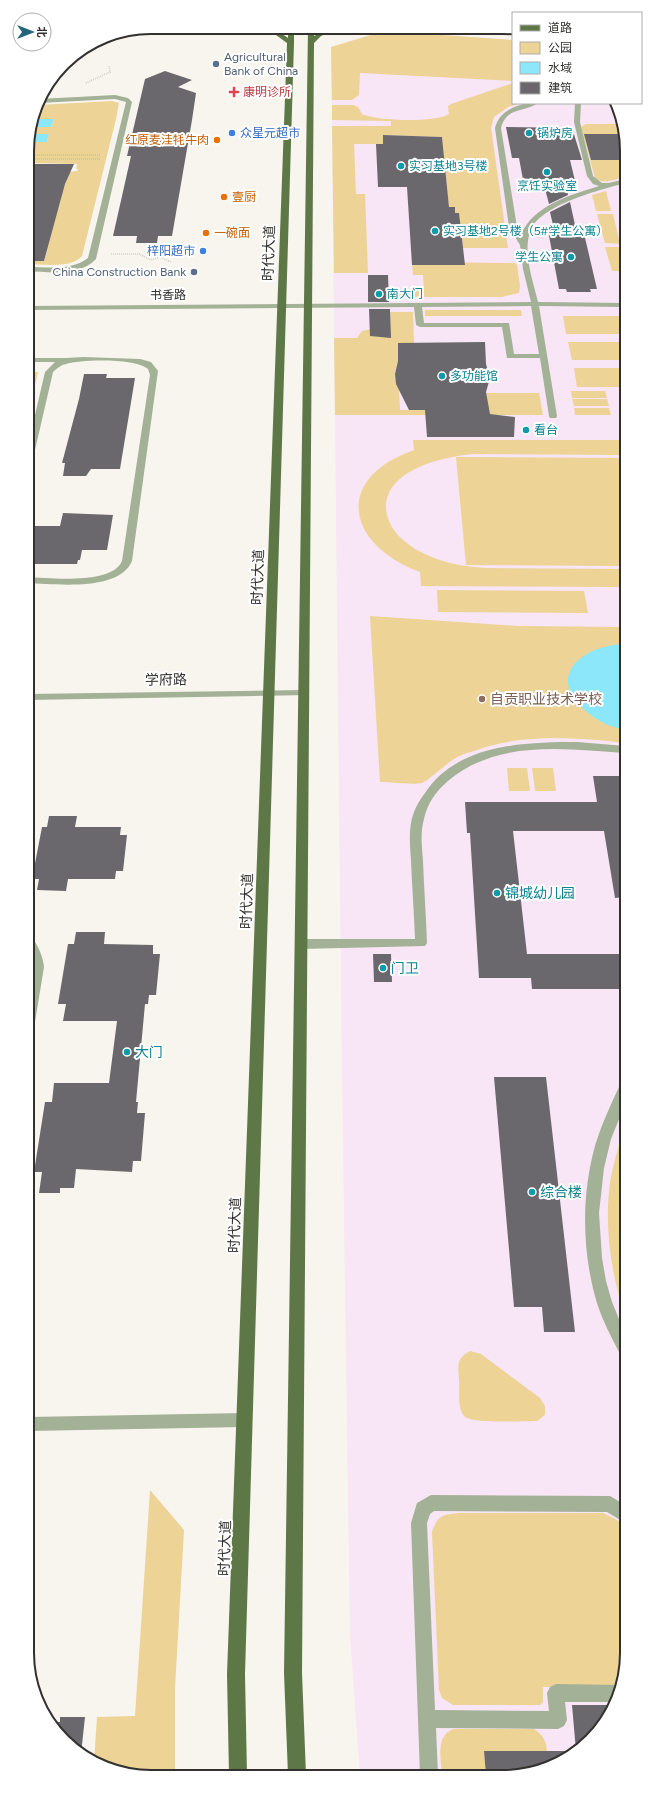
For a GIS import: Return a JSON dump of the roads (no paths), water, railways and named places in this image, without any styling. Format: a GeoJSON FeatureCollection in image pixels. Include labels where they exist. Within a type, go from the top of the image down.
{"type":"FeatureCollection","features":[{"type":"Feature","properties":{"kind":"main road"},"geometry":{"type":"LineString","coordinates":[[278,34],[291,43]]}},
{"type":"Feature","properties":{"kind":"main road","name":"时代大道"},"geometry":{"type":"LineString","coordinates":[[238,1770],[236,1674],[291,34]]}},
{"type":"Feature","properties":{"kind":"main road"},"geometry":{"type":"LineString","coordinates":[[297,1770],[293,1673],[311,34]]}},
{"type":"Feature","properties":{"kind":"main road"},"geometry":{"type":"LineString","coordinates":[[311,42],[322,34]]}},
{"type":"Feature","properties":{"kind":"street"},"geometry":{"type":"LineString","coordinates":[[34,269],[69,269],[88,262],[94,254],[129,102],[126,99],[116,97],[45,101]]}},
{"type":"Feature","properties":{"kind":"street"},"geometry":{"type":"LineString","coordinates":[[524,245],[512,227],[498,128],[502,117],[508,112],[532,104]]}},
{"type":"Feature","properties":{"kind":"street"},"geometry":{"type":"LineString","coordinates":[[578,104],[577,122],[590,176],[594,182],[599,185],[610,185]]}},
{"type":"Feature","properties":{"kind":"street"},"geometry":{"type":"LineString","coordinates":[[553,416],[524,245],[525,233],[533,220],[541,214],[570,200],[620,182]]}},
{"type":"Feature","properties":{"kind":"street","name":"书香路"},"geometry":{"type":"LineString","coordinates":[[34,308],[418,304],[620,304]]}},
{"type":"Feature","properties":{"kind":"street"},"geometry":{"type":"LineString","coordinates":[[418,304],[420,325],[506,325],[510,356],[543,356]]}},
{"type":"Feature","properties":{"kind":"street"},"geometry":{"type":"LineString","coordinates":[[34,360],[137,361],[150,366],[154,372],[128,561],[121,571],[115,575],[101,579],[34,580]]}},
{"type":"Feature","properties":{"kind":"street"},"geometry":{"type":"LineString","coordinates":[[34,436],[48,372],[55,366],[67,361],[79,360]]}},
{"type":"Feature","properties":{"kind":"street"},"geometry":{"type":"LineString","coordinates":[[34,362],[42,364],[48,372]]}},
{"type":"Feature","properties":{"kind":"street","name":"学府路"},"geometry":{"type":"LineString","coordinates":[[34,697],[304,693]]}},
{"type":"Feature","properties":{"kind":"street"},"geometry":{"type":"LineString","coordinates":[[301,944],[421,942],[416,835],[419,813],[430,792],[444,778],[464,764],[493,752],[521,748],[558,746],[620,750]]}},
{"type":"Feature","properties":{"kind":"street"},"geometry":{"type":"LineString","coordinates":[[34,953],[38,967],[34,989]]}},
{"type":"Feature","properties":{"kind":"street"},"geometry":{"type":"LineString","coordinates":[[620,1100],[612,1117],[602,1146],[595,1182],[594,1221],[595,1255],[601,1287],[612,1323],[620,1339]]}},
{"type":"Feature","properties":{"kind":"street"},"geometry":{"type":"LineString","coordinates":[[34,1424],[244,1420]]}},
{"type":"Feature","properties":{"kind":"street"},"geometry":{"type":"LineString","coordinates":[[429,1770],[419,1522],[423,1509],[431,1503],[610,1504],[620,1512]]}},
{"type":"Feature","properties":{"kind":"street"},"geometry":{"type":"LineString","coordinates":[[426,1719],[558,1720],[556,1693],[613,1693]]}},
{"type":"Feature","properties":{"kind":"water"},"geometry":{"type":"Polygon","coordinates":[[[39,119],[54,119],[51,127],[36,127],[39,119]]]}},
{"type":"Feature","properties":{"kind":"water"},"geometry":{"type":"Polygon","coordinates":[[[35,134],[49,134],[47,142],[34,142],[35,134]]]}},
{"type":"Feature","properties":{"kind":"water"},"geometry":{"type":"Polygon","coordinates":[[[620,644],[620,729],[608,725],[586,711],[571,693],[568,683],[569,673],[575,663],[591,652],[620,644]]]}},
{"type":"Feature","properties":{"kind":"place","name":"Agricultural Bank of China"},"geometry":{"type":"Point","coordinates":[216,64]}},
{"type":"Feature","properties":{"kind":"place","name":"康明诊所"},"geometry":{"type":"Point","coordinates":[234,92]}},
{"type":"Feature","properties":{"kind":"place","name":"众星元超市"},"geometry":{"type":"Point","coordinates":[232,133]}},
{"type":"Feature","properties":{"kind":"place","name":"锅炉房"},"geometry":{"type":"Point","coordinates":[529,133]}},
{"type":"Feature","properties":{"kind":"place","name":"红原麦洼牦牛肉"},"geometry":{"type":"Point","coordinates":[217,140]}},
{"type":"Feature","properties":{"kind":"place","name":"实习基地3号楼"},"geometry":{"type":"Point","coordinates":[401,166]}},
{"type":"Feature","properties":{"kind":"place","name":"烹饪实验室"},"geometry":{"type":"Point","coordinates":[547,172]}},
{"type":"Feature","properties":{"kind":"place","name":"壹厨"},"geometry":{"type":"Point","coordinates":[224,197]}},
{"type":"Feature","properties":{"kind":"place","name":"实习基地2号楼（5#学生公寓）"},"geometry":{"type":"Point","coordinates":[435,231]}},
{"type":"Feature","properties":{"kind":"place","name":"一碗面"},"geometry":{"type":"Point","coordinates":[206,233]}},
{"type":"Feature","properties":{"kind":"place","name":"梓阳超市"},"geometry":{"type":"Point","coordinates":[203,251]}},
{"type":"Feature","properties":{"kind":"place","name":"学生公寓"},"geometry":{"type":"Point","coordinates":[571,257]}},
{"type":"Feature","properties":{"kind":"place","name":"China Construction Bank"},"geometry":{"type":"Point","coordinates":[194,272]}},
{"type":"Feature","properties":{"kind":"place","name":"南大门"},"geometry":{"type":"Point","coordinates":[379,294]}},
{"type":"Feature","properties":{"kind":"place","name":"多功能馆"},"geometry":{"type":"Point","coordinates":[442,376]}},
{"type":"Feature","properties":{"kind":"place","name":"看台"},"geometry":{"type":"Point","coordinates":[526,430]}},
{"type":"Feature","properties":{"kind":"place","name":"自贡职业技术学校"},"geometry":{"type":"Point","coordinates":[482,699]}},
{"type":"Feature","properties":{"kind":"place","name":"锦城幼儿园"},"geometry":{"type":"Point","coordinates":[497,893]}},
{"type":"Feature","properties":{"kind":"place","name":"门卫"},"geometry":{"type":"Point","coordinates":[383,968]}},
{"type":"Feature","properties":{"kind":"place","name":"大门"},"geometry":{"type":"Point","coordinates":[127,1052]}},
{"type":"Feature","properties":{"kind":"place","name":"综合楼"},"geometry":{"type":"Point","coordinates":[532,1192]}}]}
